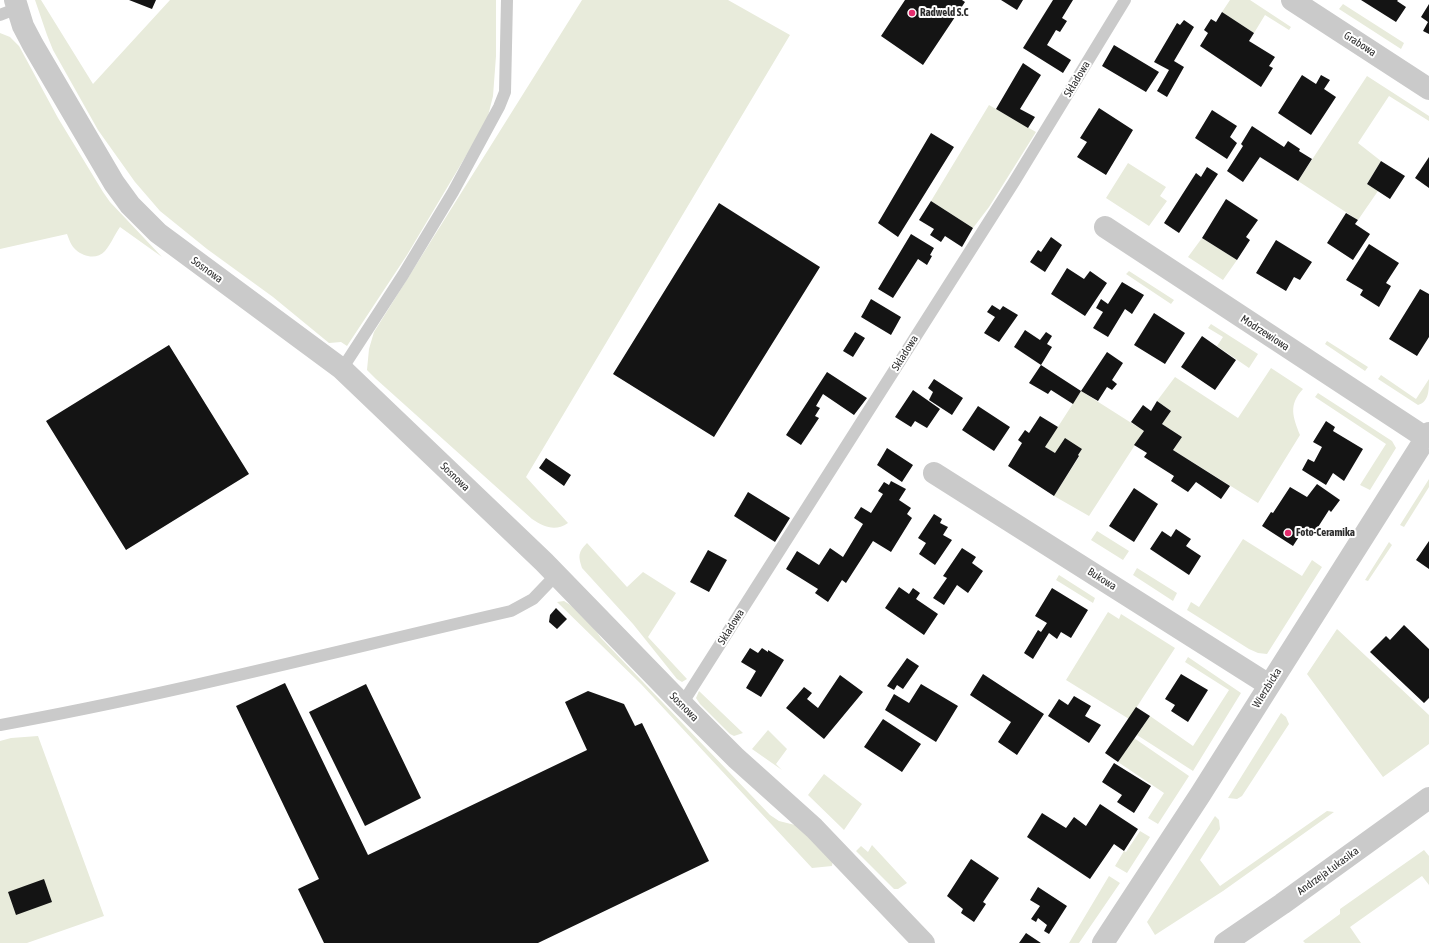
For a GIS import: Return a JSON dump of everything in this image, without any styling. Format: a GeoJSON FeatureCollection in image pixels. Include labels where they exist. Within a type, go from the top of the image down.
{"type":"FeatureCollection","features":[{"type":"Feature","properties":{"kind":"street","name":"Grabowa"},"geometry":{"type":"LineString","coordinates":[[1292,0],[1429,89]]}},
{"type":"Feature","properties":{"kind":"street","name":"Sosnowa"},"geometry":{"type":"LineString","coordinates":[[11,8],[23,26],[114,183],[130,204],[158,233],[342,369],[556,575],[736,758],[814,828],[924,943]]}},
{"type":"Feature","properties":{"kind":"street","name":"Modrzewiowa"},"geometry":{"type":"LineString","coordinates":[[1105,227],[1427,436]]}},
{"type":"Feature","properties":{"kind":"street","name":"Wierzbicka"},"geometry":{"type":"LineString","coordinates":[[1104,943],[1427,436]]}},
{"type":"Feature","properties":{"kind":"street","name":"Bukowa"},"geometry":{"type":"LineString","coordinates":[[934,472],[1269,685]]}},
{"type":"Feature","properties":{"kind":"street","name":"Andrzeja Łukasika"},"geometry":{"type":"LineString","coordinates":[[1225,943],[1282,904],[1429,798]]}},
{"type":"Feature","properties":{"kind":"lane"},"geometry":{"type":"LineString","coordinates":[[342,369],[403,275],[454,192],[499,107],[504,92],[507,0]]}},
{"type":"Feature","properties":{"kind":"lane","name":"Składowa"},"geometry":{"type":"LineString","coordinates":[[682,704],[1010,189],[1125,0]]}},
{"type":"Feature","properties":{"kind":"lane"},"geometry":{"type":"LineString","coordinates":[[0,725],[226,679],[331,652],[511,611],[532,599],[556,575]]}},
{"type":"Feature","properties":{"kind":"green space"},"geometry":{"type":"Polygon","coordinates":[[[35,0],[41,0],[93,84],[170,0],[496,0],[496,56],[493,96],[488,116],[473,144],[407,255],[347,346],[341,342],[329,343],[273,297],[207,249],[160,211],[135,182],[98,130],[53,50],[35,0]]]}},
{"type":"Feature","properties":{"kind":"green space"},"geometry":{"type":"Polygon","coordinates":[[[582,0],[728,0],[790,35],[526,477],[568,523],[554,528],[545,526],[532,519],[367,370],[369,349],[374,332],[582,0]]]}},
{"type":"Feature","properties":{"kind":"green space"},"geometry":{"type":"Polygon","coordinates":[[[1230,0],[1250,0],[1291,27],[1289,30],[1265,15],[1254,33],[1222,12],[1230,0]]]}},
{"type":"Feature","properties":{"kind":"green space"},"geometry":{"type":"Polygon","coordinates":[[[1343,4],[1404,43],[1401,49],[1339,9],[1343,4]]]}},
{"type":"Feature","properties":{"kind":"green space"},"geometry":{"type":"Polygon","coordinates":[[[0,33],[10,37],[19,46],[58,118],[110,202],[162,257],[120,227],[105,251],[98,256],[87,256],[76,250],[71,244],[67,234],[0,249],[0,33]]]}},
{"type":"Feature","properties":{"kind":"green space"},"geometry":{"type":"Polygon","coordinates":[[[1367,76],[1429,116],[1429,121],[1389,96],[1358,143],[1381,161],[1367,184],[1378,191],[1358,220],[1298,181],[1367,76]]]}},
{"type":"Feature","properties":{"kind":"green space"},"geometry":{"type":"Polygon","coordinates":[[[989,105],[1036,132],[989,207],[973,228],[931,201],[989,105]]]}},
{"type":"Feature","properties":{"kind":"green space"},"geometry":{"type":"Polygon","coordinates":[[[1128,163],[1166,187],[1160,196],[1167,201],[1149,226],[1106,198],[1128,163]]]}},
{"type":"Feature","properties":{"kind":"green space"},"geometry":{"type":"Polygon","coordinates":[[[1202,238],[1237,260],[1223,280],[1188,257],[1202,238]]]}},
{"type":"Feature","properties":{"kind":"green space"},"geometry":{"type":"Polygon","coordinates":[[[1129,271],[1174,300],[1171,304],[1126,274],[1129,271]]]}},
{"type":"Feature","properties":{"kind":"green space"},"geometry":{"type":"Polygon","coordinates":[[[1211,324],[1258,354],[1249,368],[1217,346],[1223,337],[1208,328],[1211,324]]]}},
{"type":"Feature","properties":{"kind":"green space"},"geometry":{"type":"Polygon","coordinates":[[[1327,341],[1368,367],[1365,371],[1325,344],[1327,341]]]}},
{"type":"Feature","properties":{"kind":"green space"},"geometry":{"type":"Polygon","coordinates":[[[1271,368],[1303,389],[1295,400],[1293,411],[1300,435],[1258,503],[1173,450],[1182,437],[1162,424],[1171,411],[1157,401],[1175,377],[1238,418],[1271,368]]]}},
{"type":"Feature","properties":{"kind":"green space"},"geometry":{"type":"Polygon","coordinates":[[[1381,375],[1416,399],[1429,379],[1428,395],[1422,403],[1418,405],[1378,379],[1381,375]]]}},
{"type":"Feature","properties":{"kind":"green space"},"geometry":{"type":"Polygon","coordinates":[[[1081,391],[1144,431],[1089,516],[1054,496],[1079,457],[1078,455],[1082,449],[1055,453],[1045,447],[1081,391]]]}},
{"type":"Feature","properties":{"kind":"green space"},"geometry":{"type":"Polygon","coordinates":[[[1318,393],[1392,441],[1396,448],[1370,490],[1360,485],[1386,444],[1315,397],[1318,393]]]}},
{"type":"Feature","properties":{"kind":"green space"},"geometry":{"type":"Polygon","coordinates":[[[1429,479],[1429,487],[1404,527],[1400,525],[1429,479]]]}},
{"type":"Feature","properties":{"kind":"green space"},"geometry":{"type":"Polygon","coordinates":[[[1097,531],[1129,551],[1123,560],[1091,540],[1097,531]]]}},
{"type":"Feature","properties":{"kind":"green space"},"geometry":{"type":"Polygon","coordinates":[[[1243,539],[1302,576],[1312,560],[1322,567],[1267,654],[1258,653],[1249,649],[1187,610],[1191,602],[1199,607],[1243,539]]]}},
{"type":"Feature","properties":{"kind":"green space"},"geometry":{"type":"Polygon","coordinates":[[[1389,542],[1392,545],[1368,581],[1365,580],[1389,542]]]}},
{"type":"Feature","properties":{"kind":"green space"},"geometry":{"type":"Polygon","coordinates":[[[587,543],[627,587],[643,572],[676,593],[648,637],[687,679],[682,682],[677,679],[633,624],[582,568],[580,552],[587,543]]]}},
{"type":"Feature","properties":{"kind":"green space"},"geometry":{"type":"Polygon","coordinates":[[[1137,568],[1177,593],[1173,601],[1133,575],[1137,568]]]}},
{"type":"Feature","properties":{"kind":"green space"},"geometry":{"type":"Polygon","coordinates":[[[1059,575],[1095,598],[1093,603],[1056,580],[1059,575]]]}},
{"type":"Feature","properties":{"kind":"green space"},"geometry":{"type":"Polygon","coordinates":[[[564,601],[575,608],[584,617],[601,638],[770,815],[779,821],[799,826],[833,859],[832,866],[812,868],[641,684],[557,602],[564,601]]]}},
{"type":"Feature","properties":{"kind":"green space"},"geometry":{"type":"Polygon","coordinates":[[[1108,612],[1119,619],[1121,614],[1175,648],[1129,719],[1066,680],[1108,612]]]}},
{"type":"Feature","properties":{"kind":"green space"},"geometry":{"type":"Polygon","coordinates":[[[1337,629],[1429,715],[1429,744],[1383,777],[1307,674],[1337,629]]]}},
{"type":"Feature","properties":{"kind":"green space"},"geometry":{"type":"Polygon","coordinates":[[[1188,657],[1241,693],[1193,771],[1137,735],[1150,716],[1193,746],[1229,690],[1185,662],[1188,657]]]}},
{"type":"Feature","properties":{"kind":"green space"},"geometry":{"type":"Polygon","coordinates":[[[699,691],[743,733],[734,736],[730,734],[700,704],[696,698],[699,691]]]}},
{"type":"Feature","properties":{"kind":"green space"},"geometry":{"type":"Polygon","coordinates":[[[1281,713],[1286,717],[1289,724],[1242,796],[1237,799],[1228,798],[1281,713]]]}},
{"type":"Feature","properties":{"kind":"green space"},"geometry":{"type":"Polygon","coordinates":[[[768,730],[787,749],[776,764],[782,770],[752,749],[768,730]]]}},
{"type":"Feature","properties":{"kind":"green space"},"geometry":{"type":"Polygon","coordinates":[[[38,736],[104,916],[27,943],[0,943],[0,741],[11,738],[38,736]]]}},
{"type":"Feature","properties":{"kind":"green space"},"geometry":{"type":"Polygon","coordinates":[[[1134,738],[1189,776],[1158,824],[1148,818],[1164,793],[1118,762],[1134,738]]]}},
{"type":"Feature","properties":{"kind":"green space"},"geometry":{"type":"Polygon","coordinates":[[[824,774],[862,804],[844,830],[808,795],[824,774]]]}},
{"type":"Feature","properties":{"kind":"green space"},"geometry":{"type":"Polygon","coordinates":[[[1327,811],[1334,812],[1223,891],[1155,935],[1147,922],[1215,816],[1219,820],[1220,829],[1200,860],[1220,886],[1327,811]]]}},
{"type":"Feature","properties":{"kind":"green space"},"geometry":{"type":"Polygon","coordinates":[[[1140,831],[1150,837],[1127,873],[1115,866],[1124,851],[1126,852],[1140,831]]]}},
{"type":"Feature","properties":{"kind":"green space"},"geometry":{"type":"Polygon","coordinates":[[[872,845],[907,883],[898,889],[894,889],[856,851],[861,846],[868,852],[872,845]]]}},
{"type":"Feature","properties":{"kind":"green space"},"geometry":{"type":"Polygon","coordinates":[[[1424,850],[1429,856],[1429,885],[1422,876],[1350,927],[1361,943],[1305,943],[1303,941],[1340,914],[1340,909],[1424,850]]]}},
{"type":"Feature","properties":{"kind":"green space"},"geometry":{"type":"Polygon","coordinates":[[[1109,876],[1120,883],[1079,943],[1069,943],[1109,876]]]}},
{"type":"Feature","properties":{"kind":"building"},"geometry":{"type":"Polygon","coordinates":[[[129,0],[156,0],[152,9],[129,0]]]}},
{"type":"Feature","properties":{"kind":"building"},"geometry":{"type":"Polygon","coordinates":[[[905,0],[962,0],[965,2],[923,65],[881,36],[905,0]]]}},
{"type":"Feature","properties":{"kind":"building"},"geometry":{"type":"Polygon","coordinates":[[[1001,0],[1023,0],[1017,10],[1001,0]]]}},
{"type":"Feature","properties":{"kind":"building"},"geometry":{"type":"Polygon","coordinates":[[[1053,0],[1073,0],[1062,18],[1067,21],[1060,32],[1056,30],[1047,45],[1071,60],[1063,73],[1023,48],[1053,0]]]}},
{"type":"Feature","properties":{"kind":"building"},"geometry":{"type":"Polygon","coordinates":[[[1361,0],[1398,0],[1397,1],[1406,7],[1396,22],[1361,0]]]}},
{"type":"Feature","properties":{"kind":"building"},"geometry":{"type":"Polygon","coordinates":[[[1429,4],[1429,34],[1423,31],[1428,22],[1421,17],[1429,4]]]}},
{"type":"Feature","properties":{"kind":"building"},"geometry":{"type":"Polygon","coordinates":[[[1222,12],[1254,33],[1249,41],[1275,57],[1269,66],[1273,68],[1261,87],[1200,46],[1208,33],[1204,30],[1211,19],[1216,22],[1222,12]]]}},
{"type":"Feature","properties":{"kind":"building"},"geometry":{"type":"Polygon","coordinates":[[[1184,20],[1194,27],[1174,61],[1184,67],[1167,97],[1157,91],[1169,70],[1154,62],[1177,23],[1180,25],[1184,20]]]}},
{"type":"Feature","properties":{"kind":"building"},"geometry":{"type":"Polygon","coordinates":[[[1114,45],[1159,72],[1146,92],[1102,66],[1114,45]]]}},
{"type":"Feature","properties":{"kind":"building"},"geometry":{"type":"Polygon","coordinates":[[[1023,63],[1041,75],[1020,109],[1035,117],[1028,128],[996,109],[1023,63]]]}},
{"type":"Feature","properties":{"kind":"building"},"geometry":{"type":"Polygon","coordinates":[[[1302,75],[1316,84],[1321,75],[1330,80],[1324,89],[1336,97],[1311,135],[1278,113],[1302,75]]]}},
{"type":"Feature","properties":{"kind":"building"},"geometry":{"type":"Polygon","coordinates":[[[1099,108],[1133,130],[1106,175],[1077,157],[1087,142],[1080,138],[1099,108]]]}},
{"type":"Feature","properties":{"kind":"building"},"geometry":{"type":"Polygon","coordinates":[[[1212,110],[1237,126],[1230,137],[1237,143],[1227,159],[1195,138],[1212,110]]]}},
{"type":"Feature","properties":{"kind":"building"},"geometry":{"type":"Polygon","coordinates":[[[1252,126],[1284,147],[1288,141],[1300,149],[1299,151],[1312,159],[1298,181],[1260,157],[1243,182],[1227,171],[1243,146],[1241,144],[1252,126]]]}},
{"type":"Feature","properties":{"kind":"building"},"geometry":{"type":"Polygon","coordinates":[[[931,133],[954,147],[898,237],[878,223],[931,133]]]}},
{"type":"Feature","properties":{"kind":"building"},"geometry":{"type":"Polygon","coordinates":[[[1429,157],[1429,188],[1415,178],[1429,157]]]}},
{"type":"Feature","properties":{"kind":"building"},"geometry":{"type":"Polygon","coordinates":[[[1381,161],[1405,176],[1390,199],[1367,184],[1381,161]]]}},
{"type":"Feature","properties":{"kind":"building"},"geometry":{"type":"Polygon","coordinates":[[[1207,167],[1218,174],[1179,233],[1164,223],[1196,173],[1201,177],[1207,167]]]}},
{"type":"Feature","properties":{"kind":"building"},"geometry":{"type":"Polygon","coordinates":[[[1226,199],[1258,220],[1246,237],[1250,240],[1237,260],[1202,238],[1226,199]]]}},
{"type":"Feature","properties":{"kind":"building"},"geometry":{"type":"Polygon","coordinates":[[[931,201],[973,228],[962,247],[945,236],[941,242],[930,235],[934,229],[919,220],[931,201]]]}},
{"type":"Feature","properties":{"kind":"building"},"geometry":{"type":"Polygon","coordinates":[[[719,203],[820,267],[714,437],[613,374],[719,203]]]}},
{"type":"Feature","properties":{"kind":"building"},"geometry":{"type":"Polygon","coordinates":[[[1346,213],[1358,220],[1355,224],[1370,234],[1353,260],[1327,243],[1346,213]]]}},
{"type":"Feature","properties":{"kind":"building"},"geometry":{"type":"Polygon","coordinates":[[[911,234],[934,248],[930,255],[932,256],[927,265],[918,259],[893,298],[878,289],[911,234]]]}},
{"type":"Feature","properties":{"kind":"building"},"geometry":{"type":"Polygon","coordinates":[[[1051,237],[1062,245],[1045,272],[1030,262],[1038,250],[1041,252],[1051,237]]]}},
{"type":"Feature","properties":{"kind":"building"},"geometry":{"type":"Polygon","coordinates":[[[1276,240],[1312,262],[1300,280],[1294,277],[1286,291],[1256,273],[1276,240]]]}},
{"type":"Feature","properties":{"kind":"building"},"geometry":{"type":"Polygon","coordinates":[[[1369,244],[1399,263],[1386,283],[1391,286],[1379,307],[1360,295],[1363,290],[1346,280],[1369,244]]]}},
{"type":"Feature","properties":{"kind":"building"},"geometry":{"type":"Polygon","coordinates":[[[1067,268],[1084,279],[1090,271],[1107,283],[1085,316],[1051,294],[1067,268]]]}},
{"type":"Feature","properties":{"kind":"building"},"geometry":{"type":"Polygon","coordinates":[[[1122,282],[1144,295],[1132,314],[1125,309],[1108,337],[1093,328],[1103,312],[1096,308],[1101,299],[1108,304],[1122,282]]]}},
{"type":"Feature","properties":{"kind":"building"},"geometry":{"type":"Polygon","coordinates":[[[1420,289],[1429,294],[1429,337],[1417,356],[1389,339],[1420,289]]]}},
{"type":"Feature","properties":{"kind":"building"},"geometry":{"type":"Polygon","coordinates":[[[871,299],[901,317],[891,335],[861,317],[871,299]]]}},
{"type":"Feature","properties":{"kind":"building"},"geometry":{"type":"Polygon","coordinates":[[[992,305],[1000,310],[1003,306],[1018,315],[999,342],[984,333],[995,317],[987,312],[992,305]]]}},
{"type":"Feature","properties":{"kind":"building"},"geometry":{"type":"Polygon","coordinates":[[[1154,313],[1185,333],[1165,364],[1134,345],[1154,313]]]}},
{"type":"Feature","properties":{"kind":"building"},"geometry":{"type":"Polygon","coordinates":[[[1025,330],[1040,340],[1046,332],[1052,336],[1047,344],[1052,347],[1041,365],[1014,347],[1025,330]]]}},
{"type":"Feature","properties":{"kind":"building"},"geometry":{"type":"Polygon","coordinates":[[[855,332],[865,338],[853,357],[843,351],[855,332]]]}},
{"type":"Feature","properties":{"kind":"building"},"geometry":{"type":"Polygon","coordinates":[[[1202,336],[1236,360],[1215,390],[1181,367],[1202,336]]]}},
{"type":"Feature","properties":{"kind":"building"},"geometry":{"type":"Polygon","coordinates":[[[169,345],[249,474],[126,550],[46,421],[169,345]]]}},
{"type":"Feature","properties":{"kind":"building"},"geometry":{"type":"Polygon","coordinates":[[[1107,352],[1123,363],[1112,380],[1117,384],[1112,390],[1107,387],[1098,401],[1081,391],[1107,352]]]}},
{"type":"Feature","properties":{"kind":"building"},"geometry":{"type":"Polygon","coordinates":[[[1041,365],[1081,391],[1073,404],[1051,390],[1048,394],[1029,383],[1041,365]]]}},
{"type":"Feature","properties":{"kind":"building"},"geometry":{"type":"Polygon","coordinates":[[[827,372],[867,398],[854,415],[823,394],[816,406],[820,408],[815,416],[819,418],[801,445],[786,435],[827,372]]]}},
{"type":"Feature","properties":{"kind":"building"},"geometry":{"type":"Polygon","coordinates":[[[934,379],[963,398],[952,415],[929,400],[933,392],[928,388],[934,379]]]}},
{"type":"Feature","properties":{"kind":"building"},"geometry":{"type":"Polygon","coordinates":[[[913,390],[940,409],[927,428],[915,421],[911,427],[895,417],[913,390]]]}},
{"type":"Feature","properties":{"kind":"building"},"geometry":{"type":"Polygon","coordinates":[[[1157,401],[1171,411],[1162,424],[1182,437],[1173,450],[1230,486],[1221,499],[1196,482],[1188,492],[1171,481],[1174,476],[1144,457],[1147,453],[1134,445],[1144,431],[1131,422],[1143,405],[1151,411],[1157,401]]]}},
{"type":"Feature","properties":{"kind":"building"},"geometry":{"type":"Polygon","coordinates":[[[978,406],[1010,427],[994,451],[962,430],[978,406]]]}},
{"type":"Feature","properties":{"kind":"building"},"geometry":{"type":"Polygon","coordinates":[[[1040,416],[1058,427],[1045,447],[1055,453],[1065,438],[1082,449],[1054,496],[1008,466],[1022,443],[1018,440],[1025,430],[1029,433],[1040,416]]]}},
{"type":"Feature","properties":{"kind":"building"},"geometry":{"type":"Polygon","coordinates":[[[1326,421],[1335,427],[1333,431],[1363,449],[1344,481],[1333,473],[1326,485],[1302,470],[1308,459],[1314,462],[1322,447],[1313,442],[1326,421]]]}},
{"type":"Feature","properties":{"kind":"building"},"geometry":{"type":"Polygon","coordinates":[[[887,448],[913,465],[902,482],[877,465],[887,448]]]}},
{"type":"Feature","properties":{"kind":"building"},"geometry":{"type":"Polygon","coordinates":[[[546,458],[571,475],[564,486],[539,468],[546,458]]]}},
{"type":"Feature","properties":{"kind":"building"},"geometry":{"type":"Polygon","coordinates":[[[891,481],[906,489],[899,500],[911,508],[907,514],[912,518],[891,552],[873,541],[846,583],[842,580],[828,602],[815,593],[818,589],[786,569],[797,551],[819,565],[830,548],[843,557],[863,524],[854,518],[861,507],[871,513],[883,494],[878,491],[884,482],[889,485],[891,481]]]}},
{"type":"Feature","properties":{"kind":"building"},"geometry":{"type":"Polygon","coordinates":[[[1317,484],[1340,500],[1331,512],[1329,510],[1311,538],[1302,532],[1293,546],[1262,526],[1271,512],[1273,513],[1290,487],[1307,497],[1317,484]]]}},
{"type":"Feature","properties":{"kind":"building"},"geometry":{"type":"Polygon","coordinates":[[[1134,488],[1158,504],[1134,542],[1109,526],[1134,488]]]}},
{"type":"Feature","properties":{"kind":"building"},"geometry":{"type":"Polygon","coordinates":[[[748,492],[790,518],[775,542],[734,516],[748,492]]]}},
{"type":"Feature","properties":{"kind":"building"},"geometry":{"type":"Polygon","coordinates":[[[934,514],[942,519],[940,523],[948,527],[943,535],[952,540],[935,565],[919,554],[926,543],[918,538],[934,514]]]}},
{"type":"Feature","properties":{"kind":"building"},"geometry":{"type":"Polygon","coordinates":[[[1176,529],[1191,539],[1186,546],[1201,556],[1189,575],[1150,549],[1162,531],[1171,537],[1176,529]]]}},
{"type":"Feature","properties":{"kind":"building"},"geometry":{"type":"Polygon","coordinates":[[[1429,541],[1429,569],[1416,560],[1429,541]]]}},
{"type":"Feature","properties":{"kind":"building"},"geometry":{"type":"Polygon","coordinates":[[[962,548],[976,557],[972,563],[983,571],[968,593],[957,585],[944,605],[933,598],[947,578],[943,576],[962,548]]]}},
{"type":"Feature","properties":{"kind":"building"},"geometry":{"type":"Polygon","coordinates":[[[708,550],[727,560],[709,592],[690,582],[708,550]]]}},
{"type":"Feature","properties":{"kind":"building"},"geometry":{"type":"Polygon","coordinates":[[[899,587],[909,594],[913,588],[920,593],[916,599],[938,614],[924,635],[885,608],[899,587]]]}},
{"type":"Feature","properties":{"kind":"building"},"geometry":{"type":"Polygon","coordinates":[[[1052,588],[1088,610],[1071,638],[1061,632],[1057,639],[1049,633],[1033,659],[1024,653],[1038,630],[1041,632],[1047,623],[1035,616],[1052,588]]]}},
{"type":"Feature","properties":{"kind":"building"},"geometry":{"type":"Polygon","coordinates":[[[556,608],[567,619],[557,629],[549,622],[550,615],[556,608]]]}},
{"type":"Feature","properties":{"kind":"building"},"geometry":{"type":"Polygon","coordinates":[[[1404,625],[1429,649],[1429,698],[1424,703],[1370,652],[1386,636],[1390,640],[1404,625]]]}},
{"type":"Feature","properties":{"kind":"building"},"geometry":{"type":"Polygon","coordinates":[[[750,648],[758,653],[762,648],[768,652],[768,650],[784,660],[761,697],[746,688],[756,671],[741,662],[750,648]]]}},
{"type":"Feature","properties":{"kind":"building"},"geometry":{"type":"Polygon","coordinates":[[[907,658],[919,666],[903,689],[897,685],[894,690],[887,686],[907,658]]]}},
{"type":"Feature","properties":{"kind":"building"},"geometry":{"type":"Polygon","coordinates":[[[983,674],[1044,714],[1017,755],[998,742],[1011,722],[970,695],[983,674]]]}},
{"type":"Feature","properties":{"kind":"building"},"geometry":{"type":"Polygon","coordinates":[[[1181,674],[1208,690],[1188,722],[1171,711],[1175,705],[1165,699],[1181,674]]]}},
{"type":"Feature","properties":{"kind":"building"},"geometry":{"type":"Polygon","coordinates":[[[840,675],[863,692],[824,739],[786,708],[804,687],[812,693],[807,699],[818,708],[840,675]]]}},
{"type":"Feature","properties":{"kind":"building"},"geometry":{"type":"Polygon","coordinates":[[[285,683],[368,855],[587,750],[565,702],[588,691],[624,704],[635,726],[642,723],[709,861],[538,943],[324,943],[298,889],[319,879],[236,706],[285,683]]]}},
{"type":"Feature","properties":{"kind":"building"},"geometry":{"type":"Polygon","coordinates":[[[366,684],[421,798],[365,826],[309,712],[366,684]]]}},
{"type":"Feature","properties":{"kind":"building"},"geometry":{"type":"Polygon","coordinates":[[[921,684],[958,706],[936,742],[885,710],[894,694],[909,703],[921,684]]]}},
{"type":"Feature","properties":{"kind":"building"},"geometry":{"type":"Polygon","coordinates":[[[1074,696],[1091,706],[1085,716],[1101,725],[1089,743],[1048,716],[1059,699],[1068,705],[1074,696]]]}},
{"type":"Feature","properties":{"kind":"building"},"geometry":{"type":"Polygon","coordinates":[[[1136,707],[1150,716],[1118,762],[1105,753],[1136,707]]]}},
{"type":"Feature","properties":{"kind":"building"},"geometry":{"type":"Polygon","coordinates":[[[883,719],[921,744],[902,772],[864,747],[883,719]]]}},
{"type":"Feature","properties":{"kind":"building"},"geometry":{"type":"Polygon","coordinates":[[[1114,763],[1151,786],[1134,813],[1117,802],[1122,795],[1102,782],[1114,763]]]}},
{"type":"Feature","properties":{"kind":"building"},"geometry":{"type":"Polygon","coordinates":[[[1100,804],[1138,829],[1124,851],[1114,844],[1090,879],[1027,837],[1042,813],[1066,828],[1074,817],[1086,826],[1100,804]]]}},
{"type":"Feature","properties":{"kind":"building"},"geometry":{"type":"Polygon","coordinates":[[[971,859],[999,878],[983,902],[986,904],[974,922],[961,913],[963,909],[947,896],[971,859]]]}},
{"type":"Feature","properties":{"kind":"building"},"geometry":{"type":"Polygon","coordinates":[[[44,879],[52,902],[16,915],[8,892],[44,879]]]}},
{"type":"Feature","properties":{"kind":"building"},"geometry":{"type":"Polygon","coordinates":[[[1038,887],[1067,906],[1049,934],[1044,931],[1047,925],[1038,918],[1036,922],[1031,919],[1040,906],[1030,900],[1038,887]]]}},
{"type":"Feature","properties":{"kind":"building"},"geometry":{"type":"Polygon","coordinates":[[[1026,933],[1041,943],[1019,943],[1026,933]]]}},
{"type":"Feature","properties":{"kind":"place","name":"Radweld S.C"},"geometry":{"type":"Point","coordinates":[912,13]}},
{"type":"Feature","properties":{"kind":"place","name":"Foto-Ceramika"},"geometry":{"type":"Point","coordinates":[1288,533]}}]}
